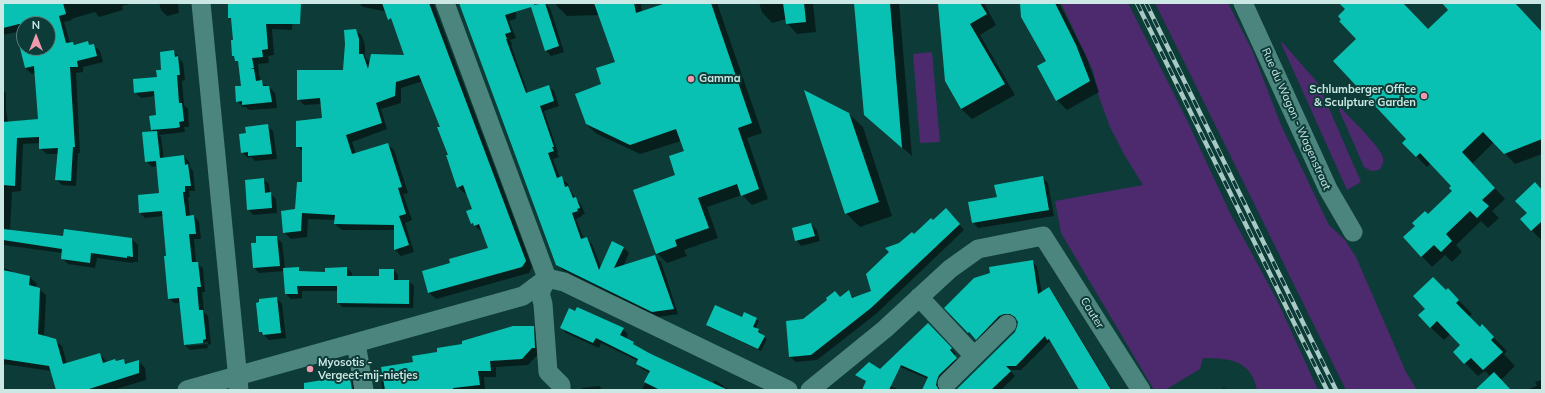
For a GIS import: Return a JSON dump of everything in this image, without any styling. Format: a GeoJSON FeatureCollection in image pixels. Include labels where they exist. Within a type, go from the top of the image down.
{"type":"FeatureCollection","features":[{"type":"Feature","properties":{"kind":"street"},"geometry":{"type":"LineString","coordinates":[[200,3],[238,383]]}},
{"type":"Feature","properties":{"kind":"street"},"geometry":{"type":"LineString","coordinates":[[445,3],[547,278],[540,294],[543,304],[548,372],[561,385],[561,390]]}},
{"type":"Feature","properties":{"kind":"street","name":"Rue du Wagon - Wagenstraat"},"geometry":{"type":"LineString","coordinates":[[1243,3],[1328,189],[1353,232]]}},
{"type":"Feature","properties":{"kind":"street","name":"Cauter"},"geometry":{"type":"LineString","coordinates":[[918,297],[950,269],[978,248],[1043,236],[1141,390]]}},
{"type":"Feature","properties":{"kind":"street"},"geometry":{"type":"LineString","coordinates":[[187,390],[238,383],[356,343],[523,296],[547,278]]}},
{"type":"Feature","properties":{"kind":"street"},"geometry":{"type":"LineString","coordinates":[[547,278],[564,282],[788,390]]}},
{"type":"Feature","properties":{"kind":"street"},"geometry":{"type":"LineString","coordinates":[[810,390],[885,329],[918,297],[974,356]]}},
{"type":"Feature","properties":{"kind":"street"},"geometry":{"type":"LineString","coordinates":[[947,383],[1007,324]]}},
{"type":"Feature","properties":{"kind":"street"},"geometry":{"type":"LineString","coordinates":[[356,343],[364,390]]}},
{"type":"Feature","properties":{"kind":"shaded area"},"geometry":{"type":"Polygon","coordinates":[[[1061,3],[1128,3],[1187,120],[1230,213],[1278,302],[1318,390],[1257,390],[1250,372],[1238,363],[1230,360],[1203,358],[1200,369],[1165,390],[1154,390],[1061,233],[1055,201],[1143,185],[1125,156],[1110,127],[1099,97],[1093,71],[1061,3]]]}},
{"type":"Feature","properties":{"kind":"shaded area"},"geometry":{"type":"Polygon","coordinates":[[[1155,3],[1228,3],[1252,50],[1281,125],[1329,225],[1345,240],[1356,257],[1406,372],[1417,390],[1346,390],[1155,3]]]}},
{"type":"Feature","properties":{"kind":"shaded area"},"geometry":{"type":"Polygon","coordinates":[[[1282,42],[1318,83],[1361,182],[1347,190],[1281,43],[1282,42]]]}},
{"type":"Feature","properties":{"kind":"shaded area"},"geometry":{"type":"Polygon","coordinates":[[[932,52],[940,142],[920,143],[913,54],[932,52]]]}},
{"type":"Feature","properties":{"kind":"shaded area"},"geometry":{"type":"Polygon","coordinates":[[[1340,107],[1381,153],[1383,161],[1379,170],[1371,171],[1364,167],[1339,110],[1340,107]]]}},
{"type":"Feature","properties":{"kind":"building"},"geometry":{"type":"Polygon","coordinates":[[[3,3],[63,3],[66,14],[59,16],[66,43],[73,42],[74,45],[88,41],[89,45],[94,44],[97,56],[77,61],[78,67],[70,67],[75,147],[73,147],[71,181],[55,180],[58,148],[39,149],[39,137],[17,138],[15,186],[3,185],[3,122],[38,119],[34,66],[25,68],[22,56],[56,56],[56,16],[16,16],[16,25],[3,28],[3,3]]]}},
{"type":"Feature","properties":{"kind":"building"},"geometry":{"type":"Polygon","coordinates":[[[228,3],[301,3],[300,24],[266,24],[268,49],[262,50],[263,57],[252,58],[254,68],[250,69],[254,69],[256,81],[262,80],[263,86],[269,86],[272,102],[242,105],[242,101],[236,102],[235,86],[241,86],[238,61],[235,61],[234,56],[232,56],[231,40],[233,40],[231,18],[228,18],[228,3]]]}},
{"type":"Feature","properties":{"kind":"building"},"geometry":{"type":"Polygon","coordinates":[[[382,3],[429,3],[526,261],[522,267],[428,293],[422,271],[450,263],[449,259],[488,248],[479,224],[474,226],[473,223],[471,224],[466,211],[472,209],[463,185],[457,188],[446,155],[448,155],[437,127],[440,127],[419,75],[396,82],[395,96],[376,103],[382,123],[346,135],[352,154],[388,143],[402,187],[398,188],[406,214],[399,216],[409,245],[394,250],[394,225],[334,224],[335,215],[302,213],[301,231],[283,233],[281,211],[295,209],[297,182],[302,182],[302,147],[296,147],[296,121],[322,118],[320,98],[297,100],[297,70],[343,70],[345,44],[344,30],[356,29],[359,39],[359,54],[363,54],[368,69],[371,54],[404,55],[391,18],[388,20],[382,3]]]}},
{"type":"Feature","properties":{"kind":"building"},"geometry":{"type":"Polygon","coordinates":[[[459,3],[534,3],[534,5],[545,3],[559,46],[545,51],[531,7],[505,15],[511,32],[505,34],[526,93],[549,85],[554,101],[540,106],[554,147],[552,147],[554,151],[548,153],[557,178],[562,176],[565,187],[568,186],[573,198],[576,197],[580,208],[577,209],[578,211],[572,213],[581,239],[587,237],[599,270],[612,241],[624,247],[614,268],[655,255],[674,309],[652,312],[556,265],[459,3]]]}},
{"type":"Feature","properties":{"kind":"building"},"geometry":{"type":"Polygon","coordinates":[[[594,3],[634,3],[636,13],[666,3],[711,3],[752,123],[738,128],[759,189],[741,196],[737,184],[698,198],[709,228],[675,240],[677,246],[656,254],[633,190],[675,175],[669,156],[684,151],[676,129],[630,145],[586,124],[575,94],[601,84],[596,68],[615,62],[594,3]]]}},
{"type":"Feature","properties":{"kind":"building"},"geometry":{"type":"Polygon","coordinates":[[[783,3],[804,3],[806,22],[786,24],[783,3]]]}},
{"type":"Feature","properties":{"kind":"building"},"geometry":{"type":"Polygon","coordinates":[[[854,3],[890,3],[902,148],[864,115],[854,3]]]}},
{"type":"Feature","properties":{"kind":"building"},"geometry":{"type":"Polygon","coordinates":[[[938,3],[980,3],[987,14],[970,24],[1005,84],[961,109],[945,81],[938,3]]]}},
{"type":"Feature","properties":{"kind":"building"},"geometry":{"type":"Polygon","coordinates":[[[1020,3],[1055,3],[1076,45],[1090,81],[1056,101],[1037,66],[1046,61],[1021,17],[1020,3]]]}},
{"type":"Feature","properties":{"kind":"building","name":"Schlumberger Office & Sculpture Garden"},"geometry":{"type":"Polygon","coordinates":[[[1339,3],[1403,3],[1428,29],[1448,10],[1442,3],[1515,3],[1542,32],[1542,139],[1504,154],[1483,132],[1462,152],[1495,188],[1482,200],[1489,206],[1477,218],[1470,211],[1446,234],[1452,241],[1441,252],[1434,245],[1421,257],[1403,237],[1415,226],[1412,223],[1425,211],[1428,214],[1452,191],[1449,188],[1451,186],[1420,153],[1416,157],[1402,143],[1406,139],[1333,61],[1356,39],[1339,21],[1341,20],[1338,16],[1345,9],[1339,3]]]}},
{"type":"Feature","properties":{"kind":"building"},"geometry":{"type":"Polygon","coordinates":[[[174,50],[175,57],[178,56],[180,75],[177,75],[179,103],[182,103],[184,121],[179,122],[180,127],[151,130],[149,116],[156,115],[154,91],[134,93],[133,79],[157,77],[156,70],[161,70],[160,52],[174,50]]]}},
{"type":"Feature","properties":{"kind":"building"},"geometry":{"type":"Polygon","coordinates":[[[804,90],[849,113],[879,202],[845,214],[804,90]]]}},
{"type":"Feature","properties":{"kind":"building"},"geometry":{"type":"Polygon","coordinates":[[[268,124],[272,154],[248,156],[248,152],[241,153],[239,134],[246,133],[245,127],[268,124]]]}},
{"type":"Feature","properties":{"kind":"building"},"geometry":{"type":"Polygon","coordinates":[[[157,131],[160,158],[184,155],[185,165],[188,164],[191,186],[185,186],[185,192],[183,192],[186,216],[194,215],[196,234],[189,234],[192,262],[198,262],[201,287],[197,287],[199,310],[203,310],[206,339],[203,340],[203,343],[184,345],[179,298],[168,299],[162,211],[139,213],[138,195],[159,193],[156,161],[145,162],[142,132],[157,131]]]}},
{"type":"Feature","properties":{"kind":"building"},"geometry":{"type":"Polygon","coordinates":[[[1043,176],[1049,210],[972,223],[968,202],[997,197],[994,185],[1043,176]]]}},
{"type":"Feature","properties":{"kind":"building"},"geometry":{"type":"Polygon","coordinates":[[[264,178],[265,193],[271,192],[272,208],[247,210],[245,180],[264,178]]]}},
{"type":"Feature","properties":{"kind":"building"},"geometry":{"type":"Polygon","coordinates":[[[1535,182],[1542,190],[1542,221],[1531,231],[1520,219],[1527,213],[1515,201],[1535,182]]]}},
{"type":"Feature","properties":{"kind":"building"},"geometry":{"type":"Polygon","coordinates":[[[946,208],[960,224],[871,308],[811,355],[789,357],[786,321],[803,319],[827,300],[826,298],[835,291],[840,297],[849,290],[852,298],[871,291],[866,274],[889,252],[885,248],[899,243],[912,232],[914,234],[931,218],[933,220],[946,208]]]}},
{"type":"Feature","properties":{"kind":"building"},"geometry":{"type":"Polygon","coordinates":[[[811,223],[815,236],[795,241],[792,228],[811,223]]]}},
{"type":"Feature","properties":{"kind":"building"},"geometry":{"type":"Polygon","coordinates":[[[3,229],[63,236],[64,229],[132,238],[133,257],[127,256],[127,258],[91,253],[90,263],[61,259],[62,249],[3,240],[3,229]]]}},
{"type":"Feature","properties":{"kind":"building"},"geometry":{"type":"Polygon","coordinates":[[[256,236],[277,236],[280,266],[253,268],[251,243],[256,243],[256,236]]]}},
{"type":"Feature","properties":{"kind":"building"},"geometry":{"type":"Polygon","coordinates":[[[1033,260],[1038,294],[1049,287],[1111,390],[1079,390],[1049,339],[1047,340],[1045,336],[1016,366],[1006,366],[1011,371],[991,390],[956,390],[1015,332],[1018,322],[1015,317],[1010,314],[999,316],[976,340],[944,308],[974,278],[990,273],[989,267],[1033,260]]]}},
{"type":"Feature","properties":{"kind":"building"},"geometry":{"type":"Polygon","coordinates":[[[299,267],[299,271],[325,272],[325,268],[347,267],[347,276],[379,276],[379,269],[394,269],[394,280],[409,280],[409,304],[337,303],[337,286],[297,286],[298,294],[285,294],[283,268],[299,267]]]}},
{"type":"Feature","properties":{"kind":"building"},"geometry":{"type":"Polygon","coordinates":[[[3,270],[30,276],[29,285],[40,288],[38,334],[56,339],[63,364],[100,353],[103,363],[115,359],[116,361],[124,359],[125,364],[139,360],[139,373],[86,390],[56,390],[49,366],[3,359],[3,270]]]}},
{"type":"Feature","properties":{"kind":"building"},"geometry":{"type":"Polygon","coordinates":[[[1433,277],[1446,290],[1448,288],[1459,300],[1456,303],[1480,327],[1482,324],[1494,337],[1491,340],[1503,352],[1483,370],[1471,358],[1464,364],[1453,352],[1460,345],[1437,321],[1430,328],[1418,315],[1425,309],[1413,296],[1433,277]]]}},
{"type":"Feature","properties":{"kind":"building"},"geometry":{"type":"Polygon","coordinates":[[[277,297],[281,333],[263,335],[262,332],[259,332],[256,303],[259,302],[259,299],[277,297]]]}},
{"type":"Feature","properties":{"kind":"building"},"geometry":{"type":"Polygon","coordinates":[[[715,305],[742,317],[744,312],[757,318],[753,327],[759,329],[758,332],[765,336],[758,349],[706,325],[715,305]]]}},
{"type":"Feature","properties":{"kind":"building"},"geometry":{"type":"Polygon","coordinates":[[[577,307],[624,328],[620,335],[634,342],[633,344],[649,353],[728,390],[660,390],[644,382],[650,371],[636,364],[638,359],[596,338],[593,343],[560,328],[569,308],[575,311],[577,307]]]}},
{"type":"Feature","properties":{"kind":"building"},"geometry":{"type":"Polygon","coordinates":[[[928,323],[952,348],[950,350],[957,358],[939,375],[936,385],[939,390],[922,390],[928,377],[901,365],[889,390],[862,390],[866,381],[855,375],[869,362],[880,369],[928,323]]]}},
{"type":"Feature","properties":{"kind":"building"},"geometry":{"type":"Polygon","coordinates":[[[513,326],[534,326],[535,348],[532,348],[522,359],[490,361],[491,371],[478,371],[480,385],[453,388],[453,390],[385,390],[381,367],[413,362],[412,356],[437,352],[437,348],[462,344],[462,341],[513,326]]]}},
{"type":"Feature","properties":{"kind":"building"},"geometry":{"type":"Polygon","coordinates":[[[1494,372],[1511,390],[1475,390],[1494,372]]]}},
{"type":"Feature","properties":{"kind":"building"},"geometry":{"type":"Polygon","coordinates":[[[341,377],[342,379],[350,378],[352,390],[304,390],[304,383],[341,377]]]}},
{"type":"Feature","properties":{"kind":"railway"},"geometry":{"type":"LineString","coordinates":[[1137,3],[1327,390]]}},
{"type":"Feature","properties":{"kind":"railway"},"geometry":{"type":"LineString","coordinates":[[1146,3],[1336,390]]}},
{"type":"Feature","properties":{"kind":"place","name":"Gamma"},"geometry":{"type":"Point","coordinates":[691,79]}},
{"type":"Feature","properties":{"kind":"place","name":"Schlumberger Office & Sculpture Garden"},"geometry":{"type":"Point","coordinates":[1424,96]}},
{"type":"Feature","properties":{"kind":"place","name":"Myosotis - Vergeet-mij-nietjes"},"geometry":{"type":"Point","coordinates":[310,369]}}]}
